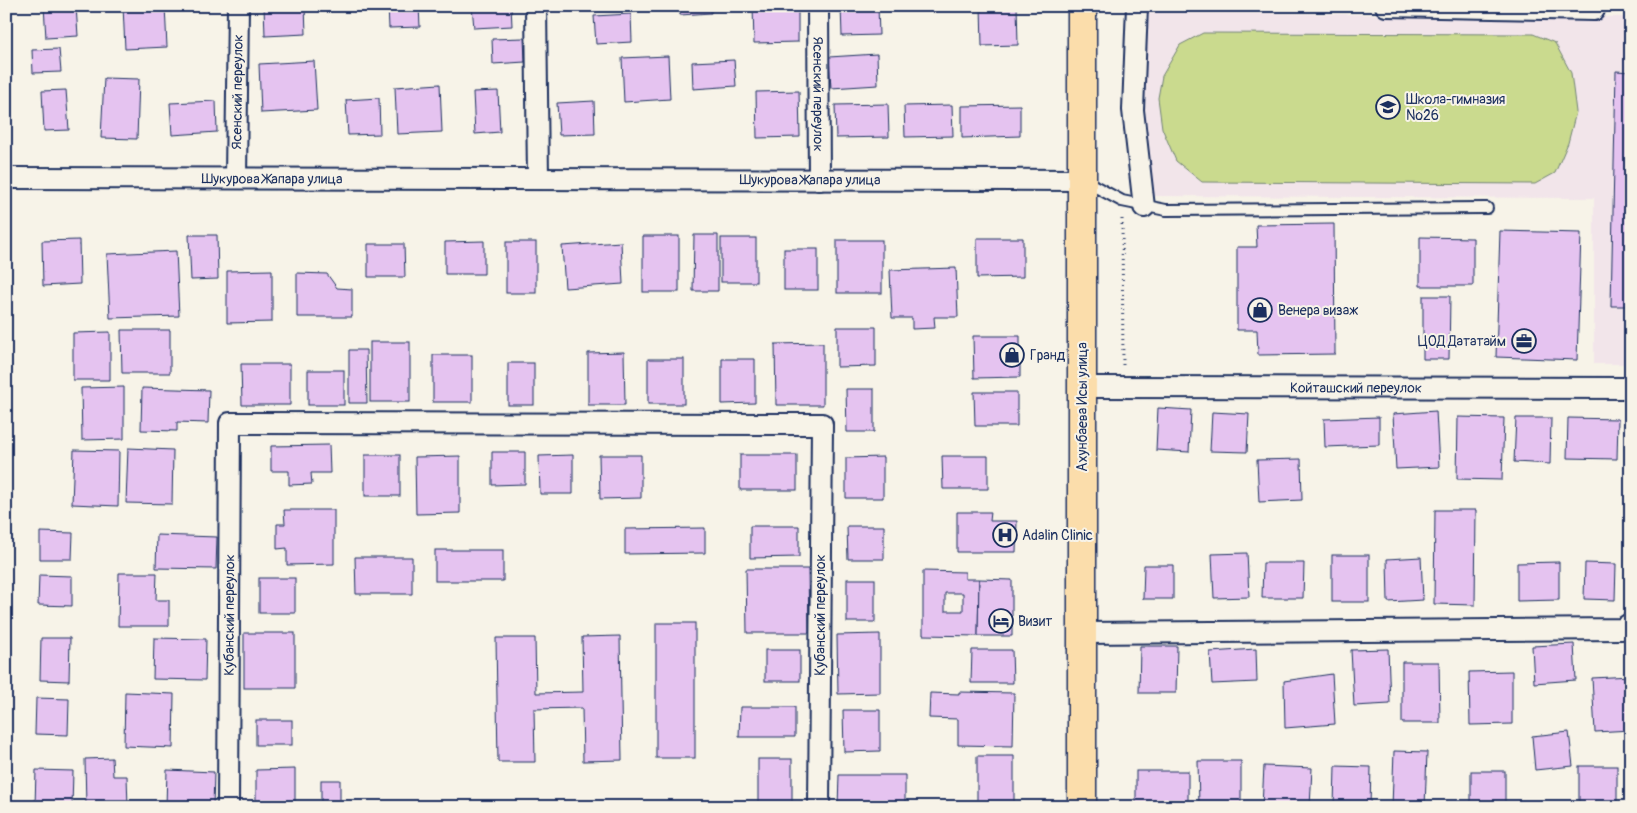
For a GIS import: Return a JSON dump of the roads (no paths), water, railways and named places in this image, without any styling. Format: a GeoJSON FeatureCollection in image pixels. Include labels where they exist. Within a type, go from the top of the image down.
{"type":"FeatureCollection","features":[{"type":"Feature","properties":{"kind":"main road","name":"Ахунбаева Исы улица"},"geometry":{"type":"LineString","coordinates":[[1082,6],[1082,807]]}},
{"type":"Feature","properties":{"kind":"street","name":"Ясенский переулок"},"geometry":{"type":"LineString","coordinates":[[236,178],[238,6]]}},
{"type":"Feature","properties":{"kind":"street"},"geometry":{"type":"LineString","coordinates":[[536,6],[538,179]]}},
{"type":"Feature","properties":{"kind":"street","name":"Ясенский переулок"},"geometry":{"type":"LineString","coordinates":[[818,6],[819,180]]}},
{"type":"Feature","properties":{"kind":"street"},"geometry":{"type":"LineString","coordinates":[[1137,6],[1133,110],[1144,207]]}},
{"type":"Feature","properties":{"kind":"street"},"geometry":{"type":"LineString","coordinates":[[1386,6],[1594,10]]}},
{"type":"Feature","properties":{"kind":"street","name":"Шукурова Жапара улица"},"geometry":{"type":"LineString","coordinates":[[6,178],[1082,180]]}},
{"type":"Feature","properties":{"kind":"street","name":"Койташский переулок"},"geometry":{"type":"LineString","coordinates":[[1082,388],[1123,386],[1631,388]]}},
{"type":"Feature","properties":{"kind":"street","name":"Кубанский переулок"},"geometry":{"type":"LineString","coordinates":[[228,807],[230,423],[822,424],[819,807]]}},
{"type":"Feature","properties":{"kind":"street"},"geometry":{"type":"LineString","coordinates":[[1081,633],[1622,629],[1631,624]]}},
{"type":"Feature","properties":{"kind":"lane"},"geometry":{"type":"LineString","coordinates":[[1082,180],[1122,201],[1166,210],[1487,208]]}},
{"type":"Feature","properties":{"kind":"place","name":"Школа-гимназия №26"},"geometry":{"type":"Point","coordinates":[1388,107]}},
{"type":"Feature","properties":{"kind":"place","name":"Венера визаж"},"geometry":{"type":"Point","coordinates":[1260,310]}},
{"type":"Feature","properties":{"kind":"place","name":"ЦОД Дататайм"},"geometry":{"type":"Point","coordinates":[1524,341]}},
{"type":"Feature","properties":{"kind":"place","name":"Гранд"},"geometry":{"type":"Point","coordinates":[1012,355]}},
{"type":"Feature","properties":{"kind":"place","name":"Adalin Clinic"},"geometry":{"type":"Point","coordinates":[1005,535]}},
{"type":"Feature","properties":{"kind":"place","name":"Визит"},"geometry":{"type":"Point","coordinates":[1001,621]}}]}
